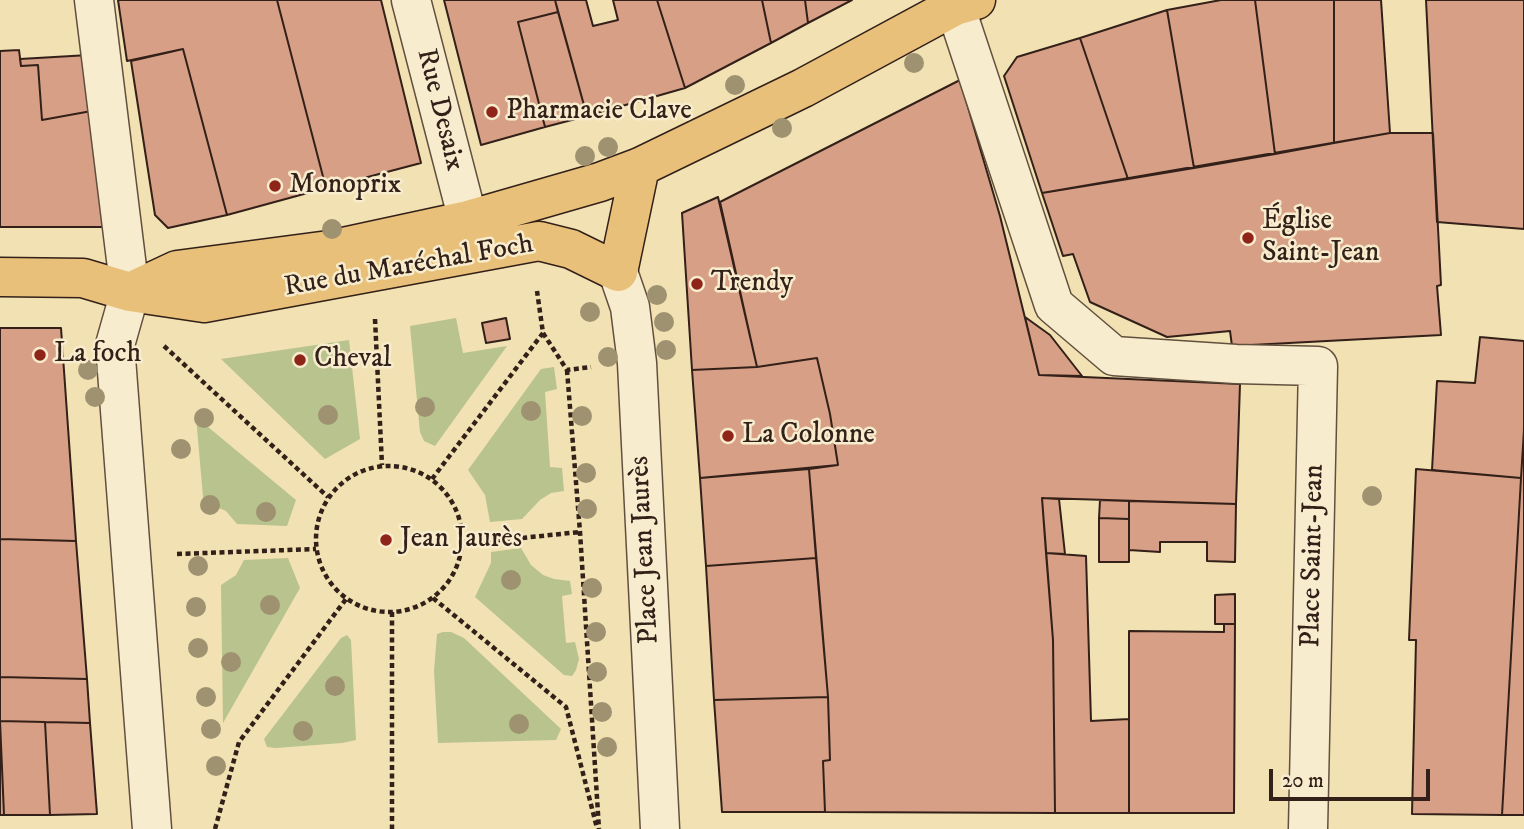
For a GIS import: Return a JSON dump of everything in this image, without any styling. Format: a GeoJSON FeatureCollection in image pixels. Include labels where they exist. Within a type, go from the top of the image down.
{"type":"FeatureCollection","features":[{"type":"Feature","properties":{"kind":"main road","name":"Rue du Maréchal Foch"},"geometry":{"type":"LineString","coordinates":[[130,292],[177,270],[330,250],[468,220],[600,182],[640,167],[803,88],[966,3]]}},
{"type":"Feature","properties":{"kind":"main road"},"geometry":{"type":"LineString","coordinates":[[618,272],[640,167]]}},
{"type":"Feature","properties":{"kind":"main road","name":"Rue du Maréchal Foch"},"geometry":{"type":"LineString","coordinates":[[0,277],[83,278],[130,292],[204,303],[539,241],[571,249],[618,272]]}},
{"type":"Feature","properties":{"kind":"street"},"geometry":{"type":"LineString","coordinates":[[94,0],[130,292],[115,345],[152,829]]}},
{"type":"Feature","properties":{"kind":"street","name":"Rue Desaix"},"geometry":{"type":"LineString","coordinates":[[411,0],[468,220]]}},
{"type":"Feature","properties":{"kind":"street","name":"Place Saint-Jean"},"geometry":{"type":"LineString","coordinates":[[966,3],[1054,305],[1114,356],[1318,366],[1308,829]]}},
{"type":"Feature","properties":{"kind":"street","name":"Place Jean Jaurès"},"geometry":{"type":"LineString","coordinates":[[618,272],[629,307],[637,363],[660,829]]}},
{"type":"Feature","properties":{"kind":"path"},"geometry":{"type":"LineString","coordinates":[[536,292],[544,285]]}},
{"type":"Feature","properties":{"kind":"path"},"geometry":{"type":"LineString","coordinates":[[525,286],[536,292]]}},
{"type":"Feature","properties":{"kind":"path"},"geometry":{"type":"LineString","coordinates":[[536,292],[543,333],[567,370],[598,829]]}},
{"type":"Feature","properties":{"kind":"path"},"geometry":{"type":"LineString","coordinates":[[374,311],[382,465]]}},
{"type":"Feature","properties":{"kind":"path"},"geometry":{"type":"LineString","coordinates":[[432,479],[543,333]]}},
{"type":"Feature","properties":{"kind":"path"},"geometry":{"type":"LineString","coordinates":[[151,344],[177,344]]}},
{"type":"Feature","properties":{"kind":"path"},"geometry":{"type":"LineString","coordinates":[[164,346],[328,497]]}},
{"type":"Feature","properties":{"kind":"path"},"geometry":{"type":"LineString","coordinates":[[164,346],[165,360]]}},
{"type":"Feature","properties":{"kind":"path"},"geometry":{"type":"LineString","coordinates":[[567,370],[602,366]]}},
{"type":"Feature","properties":{"kind":"path"},"geometry":{"type":"LineString","coordinates":[[382,465],[408,468],[432,479],[456,507],[463,544],[455,574],[433,598],[414,608],[392,612],[369,610],[346,599],[326,577],[316,549],[318,522],[328,497],[352,476],[382,465]]}},
{"type":"Feature","properties":{"kind":"path"},"geometry":{"type":"LineString","coordinates":[[463,544],[580,532]]}},
{"type":"Feature","properties":{"kind":"path"},"geometry":{"type":"LineString","coordinates":[[176,554],[316,549]]}},
{"type":"Feature","properties":{"kind":"path"},"geometry":{"type":"LineString","coordinates":[[433,598],[566,707],[598,829]]}},
{"type":"Feature","properties":{"kind":"path"},"geometry":{"type":"LineString","coordinates":[[215,829],[239,742],[346,599]]}},
{"type":"Feature","properties":{"kind":"path"},"geometry":{"type":"LineString","coordinates":[[392,612],[392,829]]}},
{"type":"Feature","properties":{"kind":"green space"},"geometry":{"type":"Polygon","coordinates":[[[456,318],[463,353],[507,346],[435,446],[424,441],[420,432],[410,326],[456,318]]]}},
{"type":"Feature","properties":{"kind":"green space"},"geometry":{"type":"Polygon","coordinates":[[[349,340],[360,439],[325,459],[221,359],[349,340]]]}},
{"type":"Feature","properties":{"kind":"green space"},"geometry":{"type":"Polygon","coordinates":[[[554,367],[557,389],[545,392],[550,467],[562,468],[564,491],[551,493],[540,500],[522,519],[490,522],[485,495],[468,470],[541,369],[554,367]]]}},
{"type":"Feature","properties":{"kind":"green space"},"geometry":{"type":"Polygon","coordinates":[[[196,417],[296,500],[287,526],[237,524],[226,511],[204,508],[196,417]]]}},
{"type":"Feature","properties":{"kind":"green space"},"geometry":{"type":"Polygon","coordinates":[[[521,548],[531,565],[543,575],[570,581],[572,594],[562,596],[566,643],[575,642],[579,659],[572,676],[564,675],[475,597],[491,563],[491,552],[521,548]]]}},
{"type":"Feature","properties":{"kind":"green space"},"geometry":{"type":"Polygon","coordinates":[[[288,558],[300,588],[223,723],[221,585],[236,575],[244,560],[288,558]]]}},
{"type":"Feature","properties":{"kind":"green space"},"geometry":{"type":"Polygon","coordinates":[[[451,632],[464,638],[561,729],[556,740],[438,743],[434,671],[437,634],[451,632]]]}},
{"type":"Feature","properties":{"kind":"green space"},"geometry":{"type":"Polygon","coordinates":[[[347,635],[351,640],[356,740],[267,747],[264,739],[341,638],[347,635]]]}},
{"type":"Feature","properties":{"kind":"building"},"geometry":{"type":"Polygon","coordinates":[[[118,0],[277,0],[326,188],[227,215],[183,49],[127,61],[118,0]]]}},
{"type":"Feature","properties":{"kind":"building"},"geometry":{"type":"Polygon","coordinates":[[[277,0],[381,0],[421,163],[326,188],[277,0]]]}},
{"type":"Feature","properties":{"kind":"building"},"geometry":{"type":"Polygon","coordinates":[[[444,0],[555,0],[558,12],[518,22],[545,127],[481,145],[444,0]]]}},
{"type":"Feature","properties":{"kind":"building"},"geometry":{"type":"Polygon","coordinates":[[[555,0],[586,0],[593,26],[618,20],[613,0],[657,0],[685,88],[587,116],[555,0]]]}},
{"type":"Feature","properties":{"kind":"building"},"geometry":{"type":"Polygon","coordinates":[[[657,0],[762,0],[771,43],[685,88],[657,0]]]}},
{"type":"Feature","properties":{"kind":"building"},"geometry":{"type":"Polygon","coordinates":[[[762,0],[805,0],[808,23],[771,43],[762,0]]]}},
{"type":"Feature","properties":{"kind":"building"},"geometry":{"type":"Polygon","coordinates":[[[805,0],[852,0],[808,23],[805,0]]]}},
{"type":"Feature","properties":{"kind":"building"},"geometry":{"type":"Polygon","coordinates":[[[1221,0],[1255,0],[1275,154],[1194,168],[1167,10],[1221,0]]]}},
{"type":"Feature","properties":{"kind":"building"},"geometry":{"type":"Polygon","coordinates":[[[1255,0],[1334,0],[1334,143],[1275,154],[1255,0]]]}},
{"type":"Feature","properties":{"kind":"building"},"geometry":{"type":"Polygon","coordinates":[[[1334,0],[1381,0],[1390,133],[1334,143],[1334,0]]]}},
{"type":"Feature","properties":{"kind":"building"},"geometry":{"type":"Polygon","coordinates":[[[1426,0],[1524,0],[1524,229],[1437,222],[1426,0]]]}},
{"type":"Feature","properties":{"kind":"building"},"geometry":{"type":"Polygon","coordinates":[[[1167,10],[1194,168],[1128,179],[1080,38],[1167,10]]]}},
{"type":"Feature","properties":{"kind":"building"},"geometry":{"type":"Polygon","coordinates":[[[558,12],[587,116],[545,127],[518,22],[558,12]]]}},
{"type":"Feature","properties":{"kind":"building"},"geometry":{"type":"Polygon","coordinates":[[[1080,38],[1128,179],[1042,193],[1004,76],[1017,57],[1080,38]]]}},
{"type":"Feature","properties":{"kind":"building"},"geometry":{"type":"Polygon","coordinates":[[[183,49],[227,215],[168,228],[155,215],[131,61],[183,49]]]}},
{"type":"Feature","properties":{"kind":"building"},"geometry":{"type":"Polygon","coordinates":[[[19,50],[21,66],[38,65],[42,120],[97,110],[112,227],[0,227],[0,51],[19,50]]]}},
{"type":"Feature","properties":{"kind":"building"},"geometry":{"type":"Polygon","coordinates":[[[89,55],[97,110],[42,120],[38,65],[21,66],[20,59],[89,55]]]}},
{"type":"Feature","properties":{"kind":"building"},"geometry":{"type":"Polygon","coordinates":[[[960,80],[1000,216],[1039,375],[1240,384],[1236,504],[1042,498],[1053,640],[1055,813],[825,812],[823,761],[830,760],[828,697],[809,469],[838,465],[830,414],[817,358],[757,367],[720,202],[960,80]]]}},
{"type":"Feature","properties":{"kind":"building","name":"Église Saint-Jean"},"geometry":{"type":"Polygon","coordinates":[[[1390,133],[1433,133],[1441,335],[1232,346],[1230,331],[1167,337],[1090,302],[1073,254],[1063,256],[1042,193],[1390,133]]]}},
{"type":"Feature","properties":{"kind":"building"},"geometry":{"type":"Polygon","coordinates":[[[718,197],[757,367],[692,370],[682,213],[718,197]]]}},
{"type":"Feature","properties":{"kind":"building"},"geometry":{"type":"Polygon","coordinates":[[[1025,317],[1050,335],[1082,376],[1039,375],[1025,317]]]}},
{"type":"Feature","properties":{"kind":"building"},"geometry":{"type":"Polygon","coordinates":[[[506,318],[510,339],[486,343],[482,323],[506,318]]]}},
{"type":"Feature","properties":{"kind":"building"},"geometry":{"type":"Polygon","coordinates":[[[0,328],[61,328],[76,541],[0,539],[0,328]]]}},
{"type":"Feature","properties":{"kind":"building"},"geometry":{"type":"Polygon","coordinates":[[[1480,337],[1524,341],[1521,478],[1432,470],[1437,381],[1475,383],[1480,337]]]}},
{"type":"Feature","properties":{"kind":"building"},"geometry":{"type":"Polygon","coordinates":[[[817,358],[838,465],[700,478],[692,370],[757,367],[817,358]]]}},
{"type":"Feature","properties":{"kind":"building"},"geometry":{"type":"Polygon","coordinates":[[[1524,430],[1524,815],[1502,815],[1521,478],[1524,430]]]}},
{"type":"Feature","properties":{"kind":"building"},"geometry":{"type":"Polygon","coordinates":[[[809,469],[816,558],[706,566],[700,478],[809,469]]]}},
{"type":"Feature","properties":{"kind":"building"},"geometry":{"type":"Polygon","coordinates":[[[1416,469],[1521,478],[1502,815],[1412,814],[1416,640],[1409,640],[1416,469]]]}},
{"type":"Feature","properties":{"kind":"building"},"geometry":{"type":"Polygon","coordinates":[[[1042,498],[1059,499],[1065,554],[1046,553],[1042,498]]]}},
{"type":"Feature","properties":{"kind":"building"},"geometry":{"type":"Polygon","coordinates":[[[1100,500],[1129,501],[1129,519],[1099,518],[1100,500]]]}},
{"type":"Feature","properties":{"kind":"building"},"geometry":{"type":"Polygon","coordinates":[[[1129,501],[1236,504],[1235,562],[1207,561],[1207,542],[1160,542],[1160,552],[1129,550],[1129,501]]]}},
{"type":"Feature","properties":{"kind":"building"},"geometry":{"type":"Polygon","coordinates":[[[1099,518],[1129,519],[1129,562],[1099,562],[1099,518]]]}},
{"type":"Feature","properties":{"kind":"building"},"geometry":{"type":"Polygon","coordinates":[[[0,539],[76,541],[87,679],[0,677],[0,539]]]}},
{"type":"Feature","properties":{"kind":"building"},"geometry":{"type":"Polygon","coordinates":[[[1046,553],[1086,556],[1091,721],[1129,719],[1129,813],[1055,813],[1053,640],[1046,553]]]}},
{"type":"Feature","properties":{"kind":"building"},"geometry":{"type":"Polygon","coordinates":[[[816,558],[828,697],[714,700],[706,566],[816,558]]]}},
{"type":"Feature","properties":{"kind":"building"},"geometry":{"type":"Polygon","coordinates":[[[1235,594],[1235,624],[1215,624],[1215,595],[1235,594]]]}},
{"type":"Feature","properties":{"kind":"building"},"geometry":{"type":"Polygon","coordinates":[[[1224,624],[1235,624],[1234,813],[1129,813],[1129,631],[1224,632],[1224,624]]]}},
{"type":"Feature","properties":{"kind":"building"},"geometry":{"type":"Polygon","coordinates":[[[0,677],[87,679],[90,723],[0,721],[0,677]]]}},
{"type":"Feature","properties":{"kind":"building"},"geometry":{"type":"Polygon","coordinates":[[[828,697],[830,760],[823,761],[825,812],[722,812],[714,700],[828,697]]]}},
{"type":"Feature","properties":{"kind":"building"},"geometry":{"type":"Polygon","coordinates":[[[0,721],[4,815],[0,815],[0,721]]]}},
{"type":"Feature","properties":{"kind":"building"},"geometry":{"type":"Polygon","coordinates":[[[0,721],[45,722],[50,815],[4,815],[0,721]]]}},
{"type":"Feature","properties":{"kind":"building"},"geometry":{"type":"Polygon","coordinates":[[[45,722],[90,723],[97,814],[50,815],[45,722]]]}},
{"type":"Feature","properties":{"kind":"place","name":"Pharmacie Clave"},"geometry":{"type":"Point","coordinates":[492,112]}},
{"type":"Feature","properties":{"kind":"place","name":"Monoprix"},"geometry":{"type":"Point","coordinates":[275,186]}},
{"type":"Feature","properties":{"kind":"place","name":"Église Saint-Jean"},"geometry":{"type":"Point","coordinates":[1248,238]}},
{"type":"Feature","properties":{"kind":"place","name":"Trendy"},"geometry":{"type":"Point","coordinates":[697,284]}},
{"type":"Feature","properties":{"kind":"place","name":"La foch"},"geometry":{"type":"Point","coordinates":[40,355]}},
{"type":"Feature","properties":{"kind":"place","name":"Cheval"},"geometry":{"type":"Point","coordinates":[300,360]}},
{"type":"Feature","properties":{"kind":"place","name":"La Colonne"},"geometry":{"type":"Point","coordinates":[728,436]}},
{"type":"Feature","properties":{"kind":"place","name":"Jean Jaurès"},"geometry":{"type":"Point","coordinates":[386,540]}}]}
